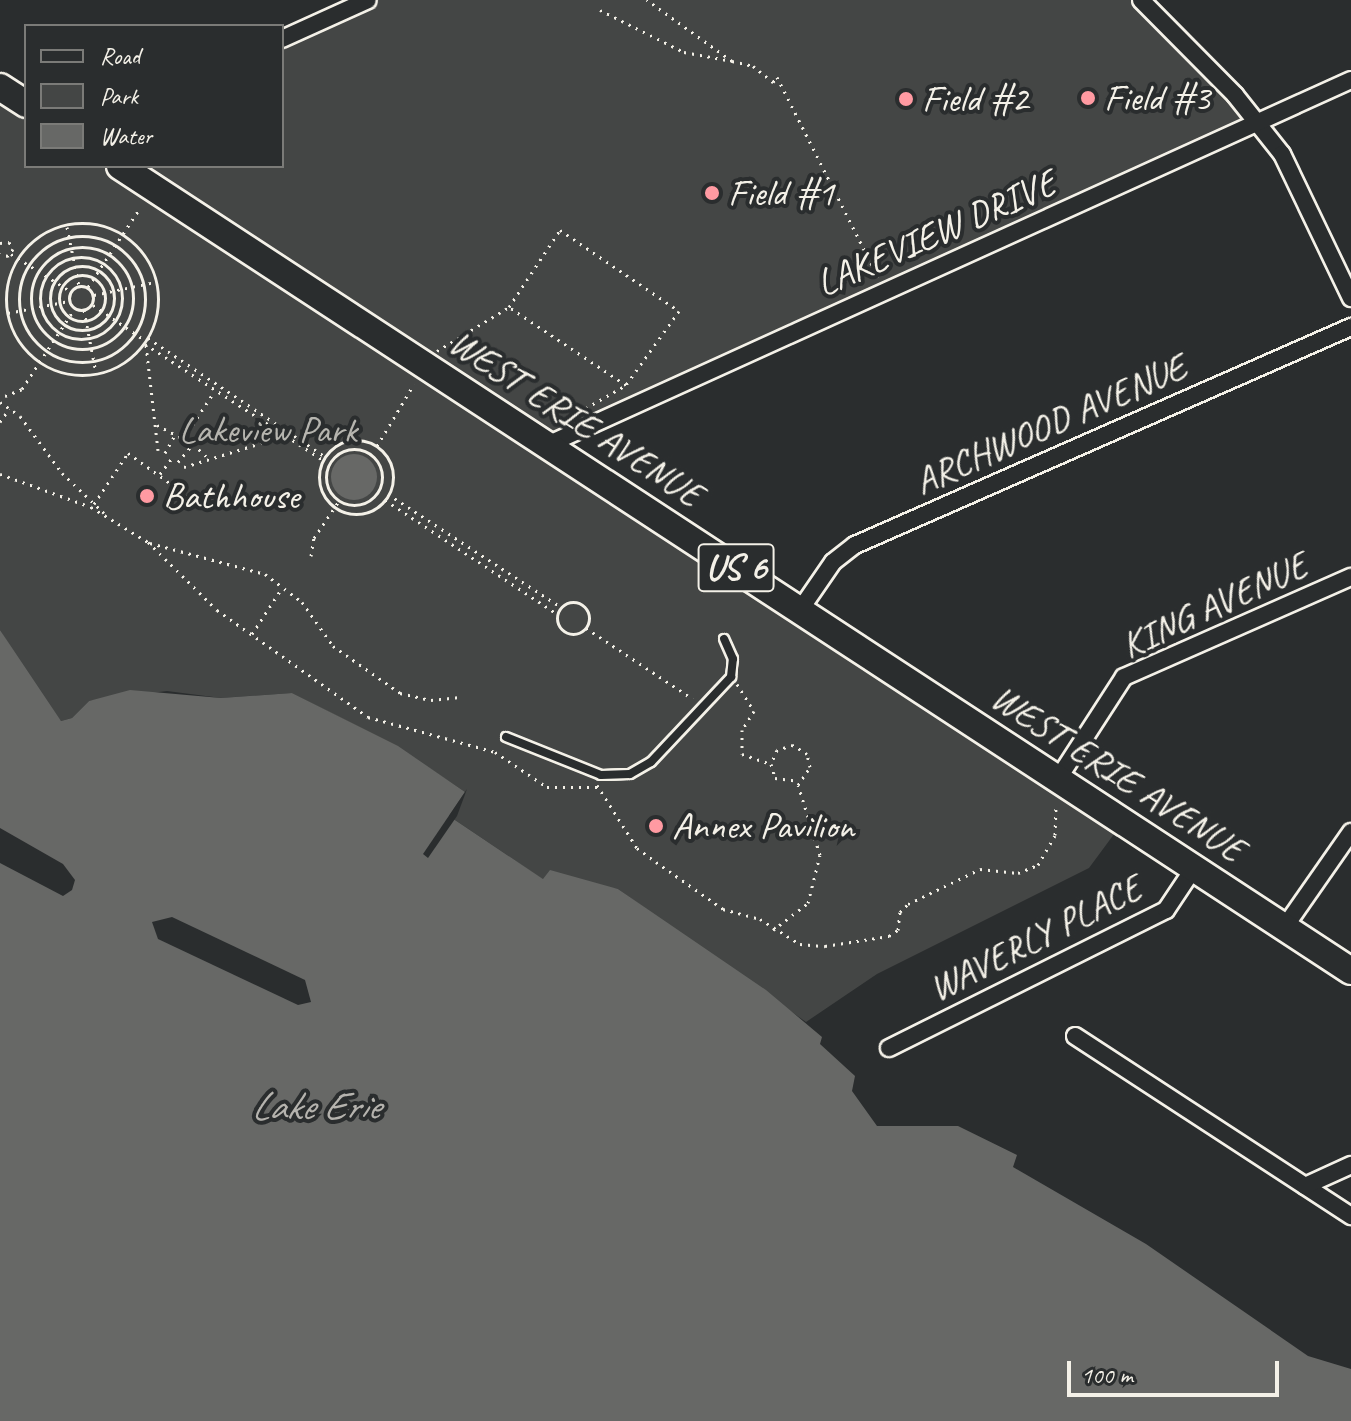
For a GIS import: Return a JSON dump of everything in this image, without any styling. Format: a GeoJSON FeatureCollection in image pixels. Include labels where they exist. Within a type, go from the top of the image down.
{"type":"FeatureCollection","features":[{"type":"Feature","properties":{"kind":"main road"},"geometry":{"type":"LineString","coordinates":[[0,87],[24,103]]}},
{"type":"Feature","properties":{"kind":"main road","name":"WEST ERIE AVENUE"},"geometry":{"type":"LineString","coordinates":[[123,168],[553,436],[800,610],[1351,971]]}},
{"type":"Feature","properties":{"kind":"street"},"geometry":{"type":"LineString","coordinates":[[284,38],[368,0]]}},
{"type":"Feature","properties":{"kind":"street"},"geometry":{"type":"LineString","coordinates":[[1141,0],[1258,122],[1300,184],[1351,298]]}},
{"type":"Feature","properties":{"kind":"street","name":"LAKEVIEW DRIVE"},"geometry":{"type":"LineString","coordinates":[[553,436],[885,291],[1351,80]]}},
{"type":"Feature","properties":{"kind":"street","name":"ARCHWOOD AVENUE"},"geometry":{"type":"LineString","coordinates":[[800,610],[833,562],[855,545],[1351,327]]}},
{"type":"Feature","properties":{"kind":"street","name":"KING AVENUE"},"geometry":{"type":"LineString","coordinates":[[1058,779],[1124,677],[1351,577]]}},
{"type":"Feature","properties":{"kind":"street"},"geometry":{"type":"LineString","coordinates":[[1284,928],[1351,832]]}},
{"type":"Feature","properties":{"kind":"street","name":"WAVERLY PLACE"},"geometry":{"type":"LineString","coordinates":[[889,1048],[1166,910],[1194,868]]}},
{"type":"Feature","properties":{"kind":"street"},"geometry":{"type":"LineString","coordinates":[[1075,1036],[1351,1216]]}},
{"type":"Feature","properties":{"kind":"street"},"geometry":{"type":"LineString","coordinates":[[1305,1186],[1351,1165]]}},
{"type":"Feature","properties":{"kind":"lane"},"geometry":{"type":"LineString","coordinates":[[506,737],[601,775],[630,774],[651,762],[731,677],[733,659],[724,639]]}},
{"type":"Feature","properties":{"kind":"path"},"geometry":{"type":"LineString","coordinates":[[647,0],[732,61]]}},
{"type":"Feature","properties":{"kind":"path"},"geometry":{"type":"LineString","coordinates":[[600,10],[684,52],[753,66],[773,82],[777,77],[885,291]]}},
{"type":"Feature","properties":{"kind":"path"},"geometry":{"type":"LineString","coordinates":[[88,287],[140,208]]}},
{"type":"Feature","properties":{"kind":"path"},"geometry":{"type":"LineString","coordinates":[[86,223],[122,235],[150,264],[155,282],[156,316],[146,342],[130,358],[96,373],[62,373],[39,362],[23,347],[8,313],[8,279],[18,258],[36,238],[66,225],[86,223]]}},
{"type":"Feature","properties":{"kind":"path"},"geometry":{"type":"LineString","coordinates":[[66,225],[79,286]]}},
{"type":"Feature","properties":{"kind":"path"},"geometry":{"type":"LineString","coordinates":[[435,355],[441,345],[509,307],[560,230],[679,311],[626,385],[610,398],[585,405],[553,436]]}},
{"type":"Feature","properties":{"kind":"path"},"geometry":{"type":"LineString","coordinates":[[69,238],[100,238],[115,246],[131,260],[142,285],[143,315],[135,333],[117,351],[94,361],[64,359],[47,351],[26,328],[20,311],[29,265],[44,248],[69,238]]}},
{"type":"Feature","properties":{"kind":"path"},"geometry":{"type":"LineString","coordinates":[[0,243],[11,244],[11,254]]}},
{"type":"Feature","properties":{"kind":"path"},"geometry":{"type":"LineString","coordinates":[[71,248],[109,254],[132,287],[125,326],[113,339],[91,348],[54,340],[36,322],[32,308],[38,271],[49,258],[71,248]]}},
{"type":"Feature","properties":{"kind":"path"},"geometry":{"type":"LineString","coordinates":[[0,254],[11,254],[70,291]]}},
{"type":"Feature","properties":{"kind":"path"},"geometry":{"type":"LineString","coordinates":[[73,258],[103,263],[121,290],[116,320],[89,338],[59,332],[42,306],[47,276],[73,258]]}},
{"type":"Feature","properties":{"kind":"path"},"geometry":{"type":"LineString","coordinates":[[75,267],[99,271],[113,291],[108,316],[88,329],[64,324],[51,305],[54,281],[75,267]]}},
{"type":"Feature","properties":{"kind":"path"},"geometry":{"type":"LineString","coordinates":[[77,276],[94,278],[104,293],[101,311],[86,320],[69,317],[60,303],[62,286],[77,276]]}},
{"type":"Feature","properties":{"kind":"path"},"geometry":{"type":"LineString","coordinates":[[94,295],[155,282]]}},
{"type":"Feature","properties":{"kind":"path"},"geometry":{"type":"LineString","coordinates":[[79,286],[88,287],[94,295],[92,305],[84,310],[75,308],[69,301],[70,291],[79,286]]}},
{"type":"Feature","properties":{"kind":"path"},"geometry":{"type":"LineString","coordinates":[[8,313],[69,301]]}},
{"type":"Feature","properties":{"kind":"path"},"geometry":{"type":"LineString","coordinates":[[92,305],[215,390],[288,434]]}},
{"type":"Feature","properties":{"kind":"path"},"geometry":{"type":"LineString","coordinates":[[509,307],[626,385]]}},
{"type":"Feature","properties":{"kind":"path"},"geometry":{"type":"LineString","coordinates":[[5,396],[22,389],[75,308]]}},
{"type":"Feature","properties":{"kind":"path"},"geometry":{"type":"LineString","coordinates":[[84,310],[96,373]]}},
{"type":"Feature","properties":{"kind":"path"},"geometry":{"type":"LineString","coordinates":[[146,342],[183,361],[330,462]]}},
{"type":"Feature","properties":{"kind":"path"},"geometry":{"type":"LineString","coordinates":[[146,342],[158,450]]}},
{"type":"Feature","properties":{"kind":"path"},"geometry":{"type":"LineString","coordinates":[[179,366],[183,361]]}},
{"type":"Feature","properties":{"kind":"path"},"geometry":{"type":"LineString","coordinates":[[369,454],[416,380]]}},
{"type":"Feature","properties":{"kind":"path"},"geometry":{"type":"LineString","coordinates":[[184,438],[219,385]]}},
{"type":"Feature","properties":{"kind":"path"},"geometry":{"type":"LineString","coordinates":[[0,402],[110,519]]}},
{"type":"Feature","properties":{"kind":"path"},"geometry":{"type":"LineString","coordinates":[[0,422],[9,409]]}},
{"type":"Feature","properties":{"kind":"path"},"geometry":{"type":"LineString","coordinates":[[252,414],[255,409]]}},
{"type":"Feature","properties":{"kind":"path"},"geometry":{"type":"LineString","coordinates":[[155,424],[184,438],[210,460]]}},
{"type":"Feature","properties":{"kind":"path"},"geometry":{"type":"LineString","coordinates":[[165,453],[176,433]]}},
{"type":"Feature","properties":{"kind":"path"},"geometry":{"type":"LineString","coordinates":[[184,467],[288,434]]}},
{"type":"Feature","properties":{"kind":"path"},"geometry":{"type":"LineString","coordinates":[[343,442],[376,446],[391,465],[386,497],[365,513],[335,507],[318,481],[324,458],[343,442]]}},
{"type":"Feature","properties":{"kind":"path"},"geometry":{"type":"LineString","coordinates":[[178,462],[193,444]]}},
{"type":"Feature","properties":{"kind":"path"},"geometry":{"type":"LineString","coordinates":[[346,450],[369,454],[382,474],[378,492],[363,503],[339,501],[328,486],[330,462],[346,450]]}},
{"type":"Feature","properties":{"kind":"path"},"geometry":{"type":"LineString","coordinates":[[94,504],[128,453],[192,499]]}},
{"type":"Feature","properties":{"kind":"path"},"geometry":{"type":"LineString","coordinates":[[159,476],[172,458]]}},
{"type":"Feature","properties":{"kind":"path"},"geometry":{"type":"LineString","coordinates":[[0,474],[110,519],[148,542],[217,610],[368,717],[495,752],[547,787],[568,791],[597,787]]}},
{"type":"Feature","properties":{"kind":"path"},"geometry":{"type":"LineString","coordinates":[[378,492],[434,524],[561,607]]}},
{"type":"Feature","properties":{"kind":"path"},"geometry":{"type":"LineString","coordinates":[[386,497],[557,614],[565,633],[586,628],[702,707]]}},
{"type":"Feature","properties":{"kind":"path"},"geometry":{"type":"LineString","coordinates":[[311,556],[314,538],[339,501]]}},
{"type":"Feature","properties":{"kind":"path"},"geometry":{"type":"LineString","coordinates":[[430,530],[434,524]]}},
{"type":"Feature","properties":{"kind":"path"},"geometry":{"type":"LineString","coordinates":[[148,542],[265,574],[302,602],[333,646],[400,693],[431,700],[458,697]]}},
{"type":"Feature","properties":{"kind":"path"},"geometry":{"type":"LineString","coordinates":[[467,554],[470,548]]}},
{"type":"Feature","properties":{"kind":"path"},"geometry":{"type":"LineString","coordinates":[[507,581],[511,575]]}},
{"type":"Feature","properties":{"kind":"path"},"geometry":{"type":"LineString","coordinates":[[252,634],[282,588]]}},
{"type":"Feature","properties":{"kind":"path"},"geometry":{"type":"LineString","coordinates":[[557,614],[570,601],[585,607],[586,628]]}},
{"type":"Feature","properties":{"kind":"path"},"geometry":{"type":"LineString","coordinates":[[731,677],[754,703],[738,743],[742,754],[771,764]]}},
{"type":"Feature","properties":{"kind":"path"},"geometry":{"type":"LineString","coordinates":[[771,764],[782,748],[803,748],[810,767],[798,781]]}},
{"type":"Feature","properties":{"kind":"path"},"geometry":{"type":"LineString","coordinates":[[771,764],[775,778],[798,781]]}},
{"type":"Feature","properties":{"kind":"path"},"geometry":{"type":"LineString","coordinates":[[597,787],[601,775]]}},
{"type":"Feature","properties":{"kind":"path"},"geometry":{"type":"LineString","coordinates":[[773,930],[799,915],[818,875],[820,855],[806,821],[798,781]]}},
{"type":"Feature","properties":{"kind":"path"},"geometry":{"type":"LineString","coordinates":[[597,787],[637,848],[723,909],[760,919],[773,930],[800,944],[825,946],[889,936],[898,930],[900,912],[917,898],[980,869],[1018,873],[1038,865],[1055,835],[1056,805]]}},
{"type":"Feature","properties":{"kind":"green space","name":"Lakeview Park"},"geometry":{"type":"Polygon","coordinates":[[[368,0],[1141,0],[1258,122],[547,445],[1123,822],[1089,868],[877,974],[806,1022],[618,889],[544,880],[449,816],[465,792],[398,747],[292,693],[221,698],[167,691],[89,701],[72,718],[61,721],[49,709],[0,630],[0,87],[24,103],[24,168],[284,168],[284,38],[368,0]]]}},
{"type":"Feature","properties":{"kind":"water"},"geometry":{"type":"Polygon","coordinates":[[[354,454],[370,461],[377,477],[370,493],[354,500],[338,493],[331,477],[338,461],[354,454]]]}},
{"type":"Feature","properties":{"kind":"water","name":"Lake Erie"},"geometry":{"type":"Polygon","coordinates":[[[0,630],[61,721],[72,718],[89,701],[130,690],[221,698],[292,693],[398,746],[465,792],[449,816],[543,879],[550,870],[618,889],[766,990],[822,1037],[820,1044],[855,1076],[852,1091],[877,1126],[958,1126],[1017,1155],[1013,1167],[1146,1244],[1308,1356],[1351,1369],[1351,1421],[0,1421],[0,630]]]}},
{"type":"Feature","properties":{"kind":"pier"},"geometry":{"type":"Polygon","coordinates":[[[467,789],[457,816],[428,858],[423,854],[467,789]]]}},
{"type":"Feature","properties":{"kind":"pier"},"geometry":{"type":"Polygon","coordinates":[[[0,828],[63,864],[75,880],[72,890],[63,896],[0,863],[0,828]]]}},
{"type":"Feature","properties":{"kind":"pier"},"geometry":{"type":"Polygon","coordinates":[[[172,917],[305,980],[311,1002],[298,1005],[158,939],[152,922],[172,917]]]}},
{"type":"Feature","properties":{"kind":"place","name":"Field #3"},"geometry":{"type":"Point","coordinates":[1088,98]}},
{"type":"Feature","properties":{"kind":"place","name":"Field #2"},"geometry":{"type":"Point","coordinates":[906,99]}},
{"type":"Feature","properties":{"kind":"place","name":"Field #1"},"geometry":{"type":"Point","coordinates":[712,193]}},
{"type":"Feature","properties":{"kind":"place","name":"Bathhouse"},"geometry":{"type":"Point","coordinates":[147,496]}},
{"type":"Feature","properties":{"kind":"place","name":"Annex Pavilion"},"geometry":{"type":"Point","coordinates":[656,826]}}]}
